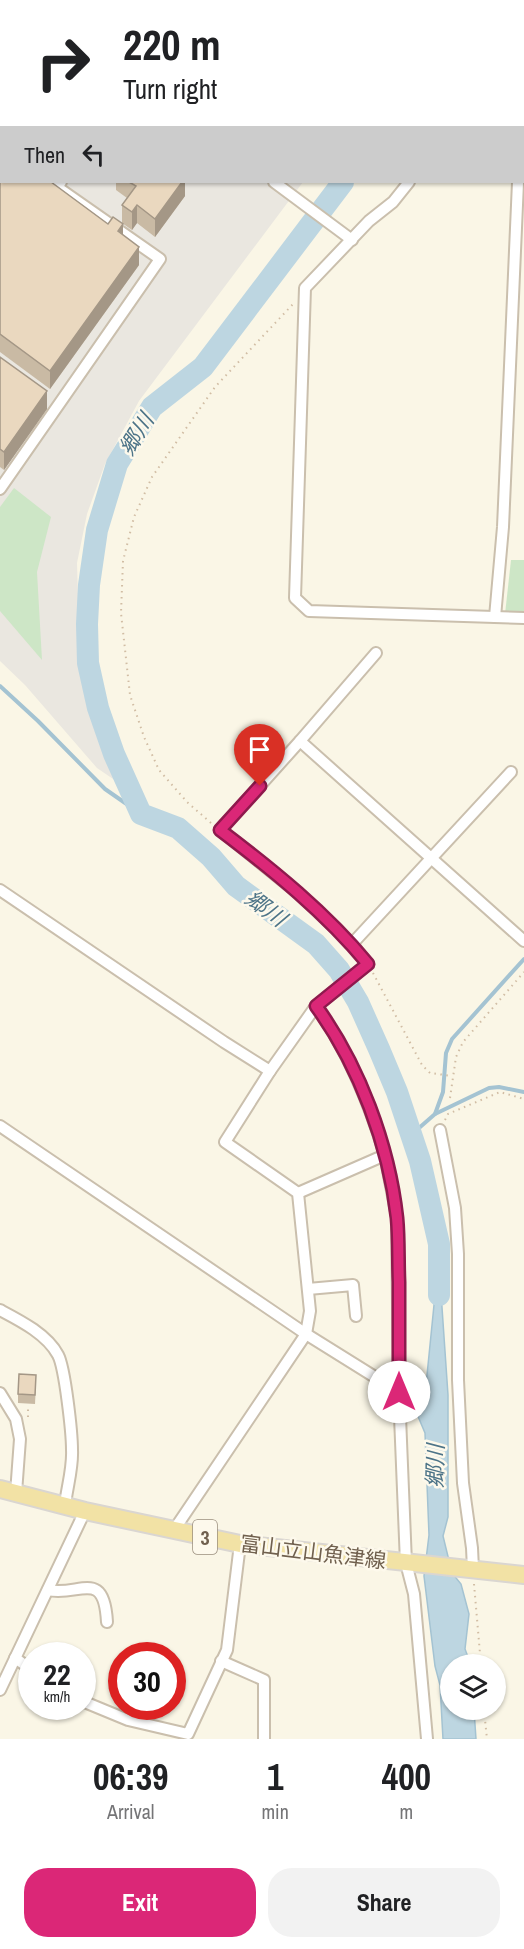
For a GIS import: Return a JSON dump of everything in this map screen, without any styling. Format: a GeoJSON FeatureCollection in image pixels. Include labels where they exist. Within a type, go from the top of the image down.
{"type":"FeatureCollection","features":[{"type":"Feature","properties":{"kind":"main road","name":"富山立山魚津線"},"geometry":{"type":"LineString","coordinates":[[8,1491],[85,1511],[240,1544],[524,1575]]}},
{"type":"Feature","properties":{"kind":"street"},"geometry":{"type":"LineString","coordinates":[[0,489],[160,259],[56,183]]}},
{"type":"Feature","properties":{"kind":"street"},"geometry":{"type":"LineString","coordinates":[[275,183],[352,240]]}},
{"type":"Feature","properties":{"kind":"street"},"geometry":{"type":"LineString","coordinates":[[408,183],[393,202],[369,221],[305,288],[295,598],[309,611],[524,618]]}},
{"type":"Feature","properties":{"kind":"street"},"geometry":{"type":"LineString","coordinates":[[495,617],[503,527],[518,183]]}},
{"type":"Feature","properties":{"kind":"street"},"geometry":{"type":"LineString","coordinates":[[47,400],[57,407]]}},
{"type":"Feature","properties":{"kind":"street"},"geometry":{"type":"LineString","coordinates":[[174,1530],[306,1334],[310,1311],[298,1193],[225,1142],[270,1071],[316,1006],[368,964],[352,944],[298,893],[220,830],[376,653]]}},
{"type":"Feature","properties":{"kind":"street"},"geometry":{"type":"LineString","coordinates":[[300,741],[524,941]]}},
{"type":"Feature","properties":{"kind":"street"},"geometry":{"type":"LineString","coordinates":[[352,944],[511,771]]}},
{"type":"Feature","properties":{"kind":"street"},"geometry":{"type":"LineString","coordinates":[[0,890],[270,1071]]}},
{"type":"Feature","properties":{"kind":"street"},"geometry":{"type":"LineString","coordinates":[[316,1006],[333,1029],[356,1074],[377,1127],[397,1217],[399,1392],[410,1563],[428,1739]]}},
{"type":"Feature","properties":{"kind":"street"},"geometry":{"type":"LineString","coordinates":[[0,1125],[306,1334],[399,1392]]}},
{"type":"Feature","properties":{"kind":"street"},"geometry":{"type":"LineString","coordinates":[[440,1130],[455,1208],[463,1483],[473,1569]]}},
{"type":"Feature","properties":{"kind":"street"},"geometry":{"type":"LineString","coordinates":[[298,1193],[385,1155]]}},
{"type":"Feature","properties":{"kind":"street"},"geometry":{"type":"LineString","coordinates":[[308,1289],[353,1285],[356,1316]]}},
{"type":"Feature","properties":{"kind":"street"},"geometry":{"type":"LineString","coordinates":[[0,1310],[38,1334],[58,1355],[73,1451],[65,1505]]}},
{"type":"Feature","properties":{"kind":"street"},"geometry":{"type":"LineString","coordinates":[[0,1393],[16,1419],[20,1439],[8,1491]]}},
{"type":"Feature","properties":{"kind":"street"},"geometry":{"type":"LineString","coordinates":[[0,1690],[85,1511]]}},
{"type":"Feature","properties":{"kind":"street"},"geometry":{"type":"LineString","coordinates":[[96,1707],[128,1720],[188,1734],[227,1650],[240,1544]]}},
{"type":"Feature","properties":{"kind":"street"},"geometry":{"type":"LineString","coordinates":[[48,1590],[59,1593],[87,1587],[98,1592],[105,1600],[107,1622]]}},
{"type":"Feature","properties":{"kind":"street"},"geometry":{"type":"LineString","coordinates":[[221,1661],[264,1680],[264,1739]]}},
{"type":"Feature","properties":{"kind":"path"},"geometry":{"type":"LineString","coordinates":[[220,830],[186,802],[159,770],[144,737],[128,683],[121,613],[123,561],[134,517],[152,477],[215,387],[305,291]]}},
{"type":"Feature","properties":{"kind":"path"},"geometry":{"type":"LineString","coordinates":[[368,964],[422,1065],[430,1073],[452,1076]]}},
{"type":"Feature","properties":{"kind":"path"},"geometry":{"type":"LineString","coordinates":[[450,1098],[456,1057],[463,1042],[524,972]]}},
{"type":"Feature","properties":{"kind":"path"},"geometry":{"type":"LineString","coordinates":[[440,1130],[448,1114],[500,1092],[524,1099]]}},
{"type":"Feature","properties":{"kind":"path"},"geometry":{"type":"LineString","coordinates":[[473,1569],[480,1654]]}},
{"type":"Feature","properties":{"kind":"path"},"geometry":{"type":"LineString","coordinates":[[485,1720],[487,1739]]}},
{"type":"Feature","properties":{"kind":"shaded area"},"geometry":{"type":"Polygon","coordinates":[[[0,183],[302,183],[139,401],[105,464],[87,514],[77,563],[79,631],[88,702],[116,781],[97,768],[25,685],[0,661],[0,183]]]}},
{"type":"Feature","properties":{"kind":"green space"},"geometry":{"type":"Polygon","coordinates":[[[14,488],[51,517],[37,572],[42,660],[0,611],[0,507],[14,488]]]}},
{"type":"Feature","properties":{"kind":"green space"},"geometry":{"type":"Polygon","coordinates":[[[511,560],[524,560],[524,615],[505,614],[511,560]]]}},
{"type":"Feature","properties":{"kind":"water"},"geometry":{"type":"Polygon","coordinates":[[[438,1249],[448,1395],[448,1517],[443,1536],[452,1573],[461,1584],[469,1614],[465,1649],[467,1654],[440,1654],[440,1685],[435,1666],[424,1576],[429,1535],[425,1433],[417,1414],[420,1399],[425,1395],[438,1249]]]}},
{"type":"Feature","properties":{"kind":"water"},"geometry":{"type":"Polygon","coordinates":[[[442,1720],[475,1720],[476,1739],[443,1739],[442,1720]]]}},
{"type":"Feature","properties":{"kind":"building"},"geometry":{"type":"Polygon","coordinates":[[[0,183],[52,183],[108,224],[113,217],[123,224],[118,231],[139,247],[50,371],[0,334],[0,183]]]}},
{"type":"Feature","properties":{"kind":"building"},"geometry":{"type":"Polygon","coordinates":[[[131,183],[181,183],[155,219],[137,205],[132,212],[122,205],[136,186],[131,183]]]}},
{"type":"Feature","properties":{"kind":"building"},"geometry":{"type":"Polygon","coordinates":[[[0,357],[47,391],[4,452],[0,449],[0,357]]]}},
{"type":"Feature","properties":{"kind":"building"},"geometry":{"type":"Polygon","coordinates":[[[19,1374],[36,1375],[35,1395],[18,1394],[19,1374]]]}},
{"type":"Feature","properties":{"kind":"waterway","name":"郷川"},"geometry":{"type":"LineString","coordinates":[[342,183],[203,367],[152,407],[117,464],[97,530],[89,585],[88,663],[98,708],[114,754],[141,814],[178,828],[211,857],[236,886],[316,944],[339,970],[358,1002],[397,1092],[420,1161],[439,1244],[439,1295]]}},
{"type":"Feature","properties":{"kind":"waterway"},"geometry":{"type":"LineString","coordinates":[[0,686],[105,789],[141,814]]}},
{"type":"Feature","properties":{"kind":"waterway"},"geometry":{"type":"LineString","coordinates":[[435,1114],[443,1092],[446,1053],[452,1039],[524,959]]}},
{"type":"Feature","properties":{"kind":"waterway"},"geometry":{"type":"LineString","coordinates":[[411,1135],[435,1114],[489,1088],[499,1087],[524,1092]]}},
{"type":"Feature","properties":{"kind":"route"},"geometry":{"type":"LineString","coordinates":[[260,786],[220,830],[298,893],[352,944],[368,964],[316,1006],[333,1029],[356,1074],[377,1127],[385,1155],[397,1217],[399,1392]]}}]}
